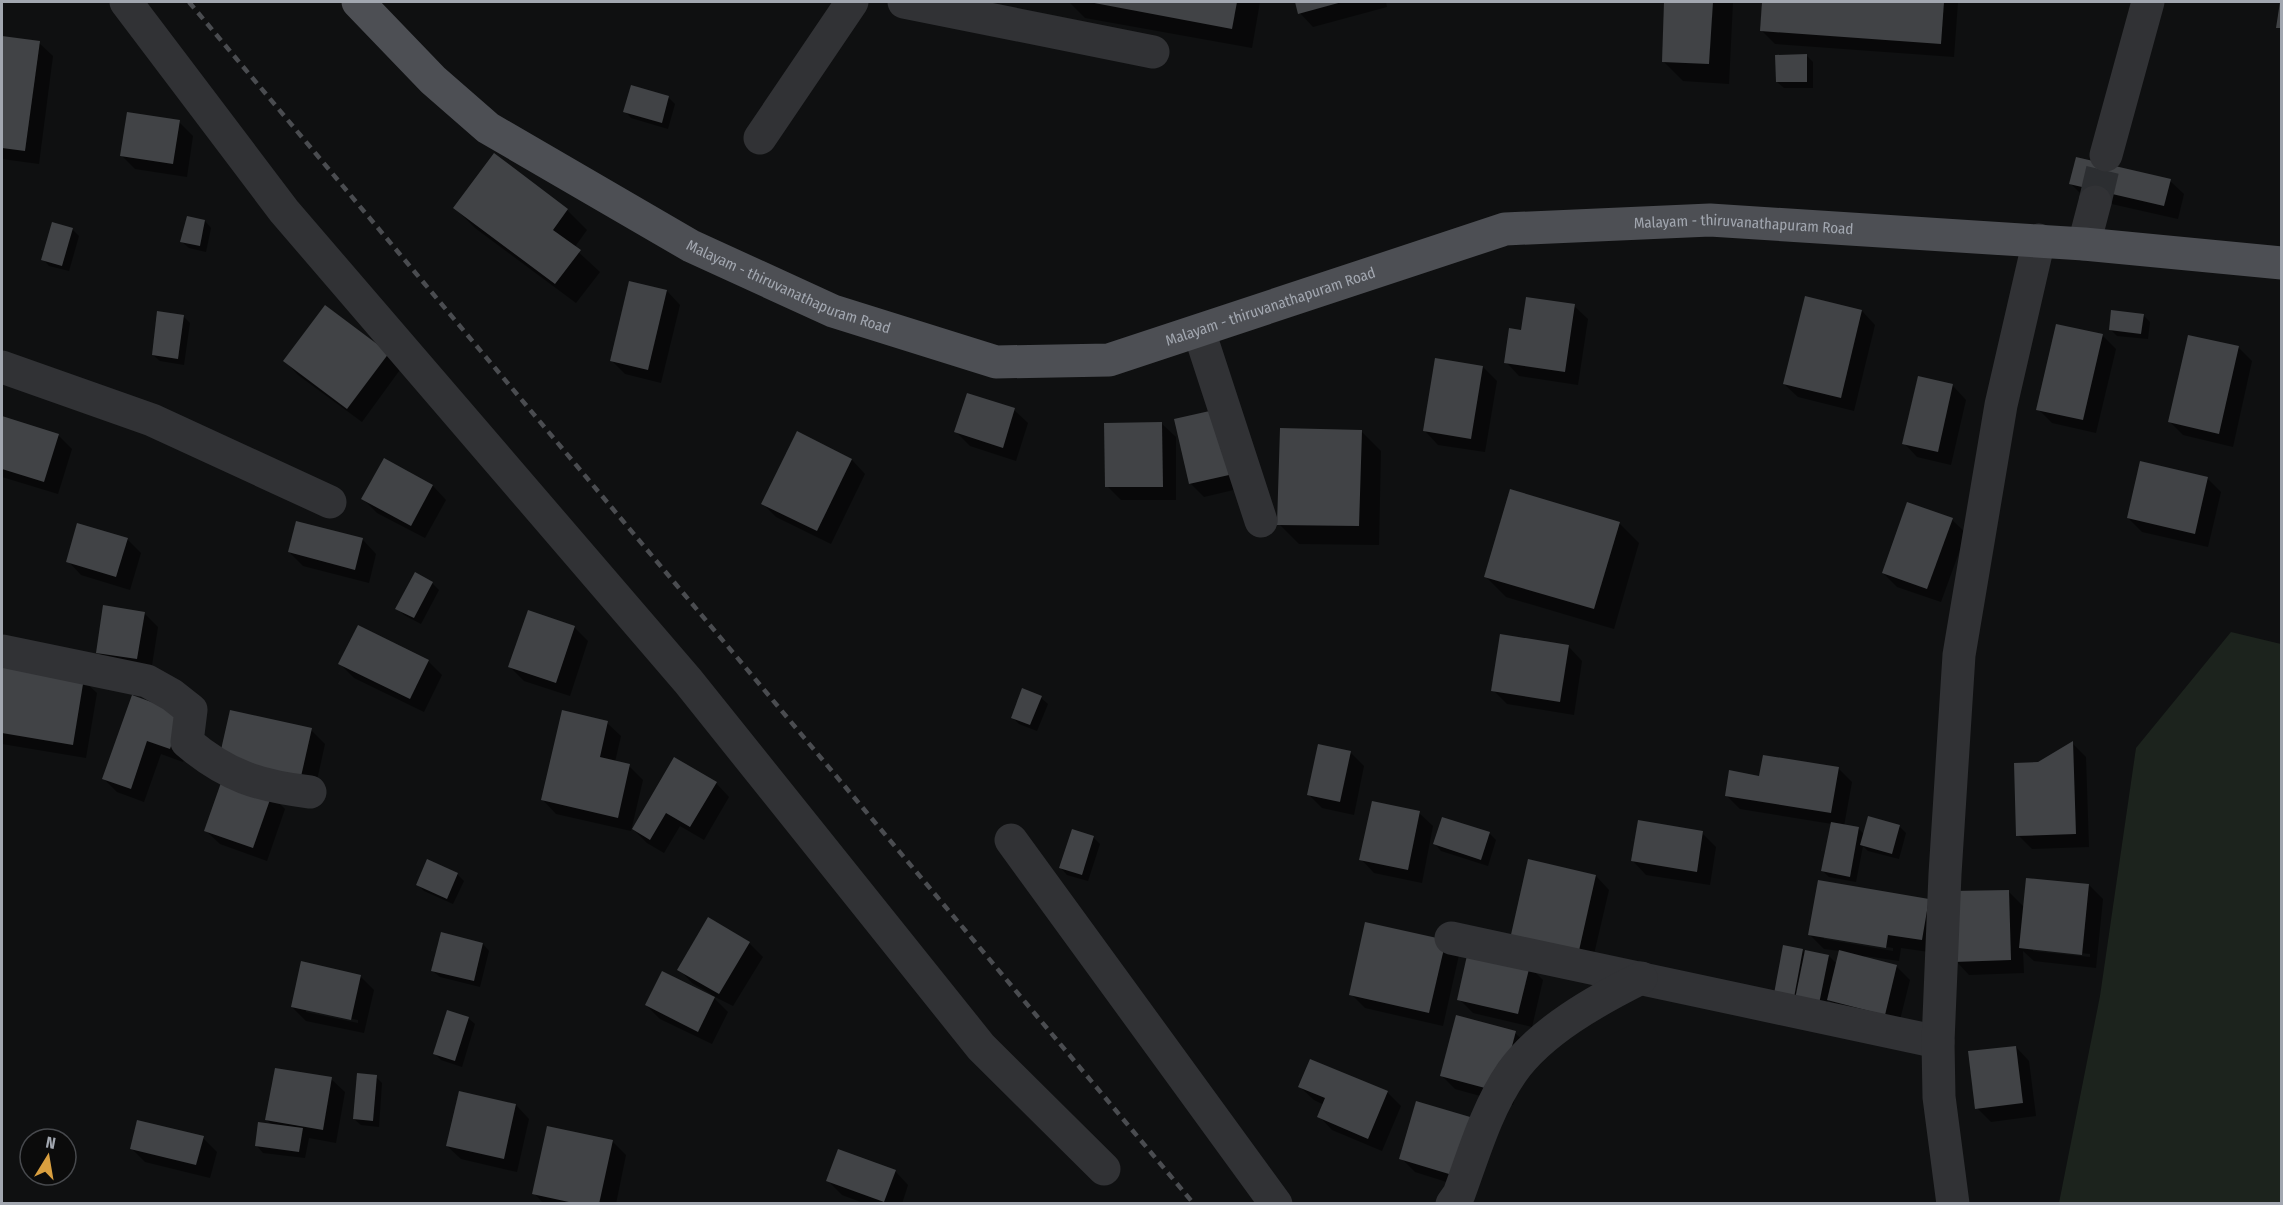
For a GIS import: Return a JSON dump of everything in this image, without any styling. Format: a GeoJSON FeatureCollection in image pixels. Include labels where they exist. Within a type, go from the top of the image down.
{"type":"FeatureCollection","features":[{"type":"Feature","properties":{"kind":"main road","name":"Malayam - thiruvanathapuram Road"},"geometry":{"type":"LineString","coordinates":[[369,6],[433,80],[488,128],[691,246],[833,312],[996,362],[1109,360],[1506,229],[1710,220],[2039,240],[2282,263]]}},
{"type":"Feature","properties":{"kind":"street"},"geometry":{"type":"LineString","coordinates":[[126,2],[284,211],[688,681],[981,1047],[1104,1169]]}},
{"type":"Feature","properties":{"kind":"street"},"geometry":{"type":"LineString","coordinates":[[760,138],[852,2]]}},
{"type":"Feature","properties":{"kind":"street"},"geometry":{"type":"LineString","coordinates":[[904,2],[1153,52]]}},
{"type":"Feature","properties":{"kind":"street"},"geometry":{"type":"LineString","coordinates":[[2106,154],[2148,2]]}},
{"type":"Feature","properties":{"kind":"street"},"geometry":{"type":"LineString","coordinates":[[2084,244],[2095,202]]}},
{"type":"Feature","properties":{"kind":"street"},"geometry":{"type":"LineString","coordinates":[[1953,1203],[1939,1098],[1938,1042],[1945,874],[1959,655],[2001,405],[2039,240]]}},
{"type":"Feature","properties":{"kind":"street"},"geometry":{"type":"LineString","coordinates":[[1199,331],[1261,521]]}},
{"type":"Feature","properties":{"kind":"street"},"geometry":{"type":"LineString","coordinates":[[2,367],[152,420],[330,502]]}},
{"type":"Feature","properties":{"kind":"street"},"geometry":{"type":"LineString","coordinates":[[2,651],[147,681],[172,695],[190,710],[187,742],[203,756],[238,776],[270,787],[310,792]]}},
{"type":"Feature","properties":{"kind":"street"},"geometry":{"type":"LineString","coordinates":[[1011,840],[1276,1203]]}},
{"type":"Feature","properties":{"kind":"street"},"geometry":{"type":"LineString","coordinates":[[1451,938],[1938,1042]]}},
{"type":"Feature","properties":{"kind":"street"},"geometry":{"type":"LineString","coordinates":[[1452,1203],[1459,1194],[1486,1121],[1512,1072],[1540,1041],[1603,997],[1641,978]]}},
{"type":"Feature","properties":{"kind":"shaded area"},"geometry":{"type":"Polygon","coordinates":[[[2231,632],[2281,644],[2281,1203],[2059,1203],[2100,996],[2136,748],[2231,632]]]}},
{"type":"Feature","properties":{"kind":"building"},"geometry":{"type":"Polygon","coordinates":[[[1089,2],[1237,2],[1232,29],[1089,2]]]}},
{"type":"Feature","properties":{"kind":"building"},"geometry":{"type":"Polygon","coordinates":[[[1295,2],[1342,2],[1298,14],[1295,2]]]}},
{"type":"Feature","properties":{"kind":"building"},"geometry":{"type":"Polygon","coordinates":[[[1664,2],[1713,2],[1709,64],[1662,62],[1664,2]]]}},
{"type":"Feature","properties":{"kind":"building"},"geometry":{"type":"Polygon","coordinates":[[[1762,2],[1944,2],[1941,44],[1760,31],[1762,2]]]}},
{"type":"Feature","properties":{"kind":"building"},"geometry":{"type":"Polygon","coordinates":[[[2280,2],[2282,2],[2282,28],[2276,28],[2280,2]]]}},
{"type":"Feature","properties":{"kind":"building"},"geometry":{"type":"Polygon","coordinates":[[[2,36],[40,41],[25,151],[2,148],[2,36]]]}},
{"type":"Feature","properties":{"kind":"building"},"geometry":{"type":"Polygon","coordinates":[[[1807,54],[1807,82],[1776,82],[1775,55],[1807,54]]]}},
{"type":"Feature","properties":{"kind":"building"},"geometry":{"type":"Polygon","coordinates":[[[631,85],[669,96],[662,123],[623,112],[631,85]]]}},
{"type":"Feature","properties":{"kind":"building"},"geometry":{"type":"Polygon","coordinates":[[[127,112],[180,120],[173,164],[120,156],[127,112]]]}},
{"type":"Feature","properties":{"kind":"building"},"geometry":{"type":"Polygon","coordinates":[[[494,153],[568,209],[553,230],[581,250],[555,284],[453,208],[494,153]]]}},
{"type":"Feature","properties":{"kind":"building"},"geometry":{"type":"Polygon","coordinates":[[[2076,157],[2171,179],[2164,206],[2069,184],[2076,157]]]}},
{"type":"Feature","properties":{"kind":"building"},"geometry":{"type":"Polygon","coordinates":[[[187,216],[205,220],[200,246],[180,242],[187,216]]]}},
{"type":"Feature","properties":{"kind":"building"},"geometry":{"type":"Polygon","coordinates":[[[52,222],[73,228],[62,266],[41,260],[52,222]]]}},
{"type":"Feature","properties":{"kind":"building"},"geometry":{"type":"Polygon","coordinates":[[[629,281],[667,290],[648,370],[610,361],[629,281]]]}},
{"type":"Feature","properties":{"kind":"building"},"geometry":{"type":"Polygon","coordinates":[[[1805,296],[1862,310],[1841,398],[1783,384],[1805,296]]]}},
{"type":"Feature","properties":{"kind":"building"},"geometry":{"type":"Polygon","coordinates":[[[1526,297],[1575,304],[1565,372],[1504,363],[1509,328],[1521,330],[1526,297]]]}},
{"type":"Feature","properties":{"kind":"building"},"geometry":{"type":"Polygon","coordinates":[[[325,305],[389,353],[347,409],[283,361],[325,305]]]}},
{"type":"Feature","properties":{"kind":"building"},"geometry":{"type":"Polygon","coordinates":[[[2111,310],[2144,314],[2141,334],[2109,330],[2111,310]]]}},
{"type":"Feature","properties":{"kind":"building"},"geometry":{"type":"Polygon","coordinates":[[[157,311],[184,315],[178,359],[152,355],[157,311]]]}},
{"type":"Feature","properties":{"kind":"building"},"geometry":{"type":"Polygon","coordinates":[[[2056,324],[2103,334],[2083,420],[2036,410],[2056,324]]]}},
{"type":"Feature","properties":{"kind":"building"},"geometry":{"type":"Polygon","coordinates":[[[2188,335],[2239,346],[2219,434],[2168,422],[2188,335]]]}},
{"type":"Feature","properties":{"kind":"building"},"geometry":{"type":"Polygon","coordinates":[[[1435,358],[1483,366],[1471,439],[1423,431],[1435,358]]]}},
{"type":"Feature","properties":{"kind":"building"},"geometry":{"type":"Polygon","coordinates":[[[1918,376],[1953,384],[1938,452],[1902,444],[1918,376]]]}},
{"type":"Feature","properties":{"kind":"building"},"geometry":{"type":"Polygon","coordinates":[[[967,393],[1015,408],[1003,448],[954,432],[967,393]]]}},
{"type":"Feature","properties":{"kind":"building"},"geometry":{"type":"Polygon","coordinates":[[[1214,410],[1229,475],[1189,484],[1174,419],[1214,410]]]}},
{"type":"Feature","properties":{"kind":"building"},"geometry":{"type":"Polygon","coordinates":[[[2,416],[59,434],[44,482],[2,469],[2,416]]]}},
{"type":"Feature","properties":{"kind":"building"},"geometry":{"type":"Polygon","coordinates":[[[1162,422],[1163,487],[1105,487],[1104,423],[1162,422]]]}},
{"type":"Feature","properties":{"kind":"building"},"geometry":{"type":"Polygon","coordinates":[[[1280,428],[1362,430],[1359,526],[1277,525],[1280,428]]]}},
{"type":"Feature","properties":{"kind":"building"},"geometry":{"type":"Polygon","coordinates":[[[797,431],[852,459],[817,531],[761,504],[797,431]]]}},
{"type":"Feature","properties":{"kind":"building"},"geometry":{"type":"Polygon","coordinates":[[[384,458],[433,485],[411,526],[361,499],[384,458]]]}},
{"type":"Feature","properties":{"kind":"building"},"geometry":{"type":"Polygon","coordinates":[[[2140,461],[2208,477],[2195,534],[2127,518],[2140,461]]]}},
{"type":"Feature","properties":{"kind":"building"},"geometry":{"type":"Polygon","coordinates":[[[1510,489],[1620,522],[1594,609],[1484,577],[1510,489]]]}},
{"type":"Feature","properties":{"kind":"building"},"geometry":{"type":"Polygon","coordinates":[[[1907,502],[1953,518],[1927,589],[1882,573],[1907,502]]]}},
{"type":"Feature","properties":{"kind":"building"},"geometry":{"type":"Polygon","coordinates":[[[296,521],[363,538],[355,570],[288,552],[296,521]]]}},
{"type":"Feature","properties":{"kind":"building"},"geometry":{"type":"Polygon","coordinates":[[[77,523],[128,538],[116,577],[66,562],[77,523]]]}},
{"type":"Feature","properties":{"kind":"building"},"geometry":{"type":"Polygon","coordinates":[[[415,572],[433,582],[414,618],[395,609],[415,572]]]}},
{"type":"Feature","properties":{"kind":"building"},"geometry":{"type":"Polygon","coordinates":[[[103,605],[145,612],[137,659],[96,653],[103,605]]]}},
{"type":"Feature","properties":{"kind":"building"},"geometry":{"type":"Polygon","coordinates":[[[528,610],[575,626],[556,683],[508,667],[528,610]]]}},
{"type":"Feature","properties":{"kind":"building"},"geometry":{"type":"Polygon","coordinates":[[[358,625],[429,660],[410,699],[338,664],[358,625]]]}},
{"type":"Feature","properties":{"kind":"building"},"geometry":{"type":"Polygon","coordinates":[[[1500,634],[1569,645],[1560,702],[1491,691],[1500,634]]]}},
{"type":"Feature","properties":{"kind":"building"},"geometry":{"type":"Polygon","coordinates":[[[2,664],[84,678],[73,745],[2,733],[2,664]]]}},
{"type":"Feature","properties":{"kind":"building"},"geometry":{"type":"Polygon","coordinates":[[[1022,688],[1042,696],[1030,725],[1011,718],[1022,688]]]}},
{"type":"Feature","properties":{"kind":"building"},"geometry":{"type":"Polygon","coordinates":[[[132,695],[182,713],[170,749],[147,741],[131,789],[102,779],[132,695]]]}},
{"type":"Feature","properties":{"kind":"building"},"geometry":{"type":"Polygon","coordinates":[[[230,710],[312,728],[300,781],[218,763],[230,710]]]}},
{"type":"Feature","properties":{"kind":"building"},"geometry":{"type":"Polygon","coordinates":[[[562,710],[608,721],[600,757],[630,764],[618,818],[541,800],[562,710]]]}},
{"type":"Feature","properties":{"kind":"building"},"geometry":{"type":"Polygon","coordinates":[[[2073,741],[2076,834],[2016,836],[2014,763],[2038,762],[2073,741]]]}},
{"type":"Feature","properties":{"kind":"building"},"geometry":{"type":"Polygon","coordinates":[[[1318,744],[1351,751],[1340,802],[1307,795],[1318,744]]]}},
{"type":"Feature","properties":{"kind":"building"},"geometry":{"type":"Polygon","coordinates":[[[1763,755],[1839,767],[1831,813],[1725,796],[1729,770],[1759,776],[1763,755]]]}},
{"type":"Feature","properties":{"kind":"building"},"geometry":{"type":"Polygon","coordinates":[[[674,757],[717,782],[690,827],[666,813],[650,840],[632,829],[674,757]]]}},
{"type":"Feature","properties":{"kind":"building"},"geometry":{"type":"Polygon","coordinates":[[[223,777],[272,794],[253,848],[204,831],[223,777]]]}},
{"type":"Feature","properties":{"kind":"building"},"geometry":{"type":"Polygon","coordinates":[[[1372,801],[1420,811],[1408,870],[1359,860],[1372,801]]]}},
{"type":"Feature","properties":{"kind":"building"},"geometry":{"type":"Polygon","coordinates":[[[1868,816],[1900,825],[1892,854],[1860,845],[1868,816]]]}},
{"type":"Feature","properties":{"kind":"building"},"geometry":{"type":"Polygon","coordinates":[[[1442,817],[1490,832],[1481,860],[1433,844],[1442,817]]]}},
{"type":"Feature","properties":{"kind":"building"},"geometry":{"type":"Polygon","coordinates":[[[1638,820],[1703,831],[1697,872],[1631,861],[1638,820]]]}},
{"type":"Feature","properties":{"kind":"building"},"geometry":{"type":"Polygon","coordinates":[[[1831,822],[1859,827],[1850,877],[1821,871],[1831,822]]]}},
{"type":"Feature","properties":{"kind":"building"},"geometry":{"type":"Polygon","coordinates":[[[1072,829],[1094,836],[1082,875],[1059,868],[1072,829]]]}},
{"type":"Feature","properties":{"kind":"building"},"geometry":{"type":"Polygon","coordinates":[[[427,859],[458,873],[447,899],[416,885],[427,859]]]}},
{"type":"Feature","properties":{"kind":"building"},"geometry":{"type":"Polygon","coordinates":[[[1528,859],[1596,875],[1578,955],[1510,939],[1528,859]]]}},
{"type":"Feature","properties":{"kind":"building"},"geometry":{"type":"Polygon","coordinates":[[[2026,878],[2089,884],[2082,955],[2019,948],[2026,878]]]}},
{"type":"Feature","properties":{"kind":"building"},"geometry":{"type":"Polygon","coordinates":[[[1818,880],[1929,899],[1922,940],[1888,935],[1886,948],[1808,935],[1818,880]]]}},
{"type":"Feature","properties":{"kind":"building"},"geometry":{"type":"Polygon","coordinates":[[[2009,890],[2011,960],[1954,962],[1952,891],[2009,890]]]}},
{"type":"Feature","properties":{"kind":"building"},"geometry":{"type":"Polygon","coordinates":[[[708,917],[750,942],[719,994],[677,970],[708,917]]]}},
{"type":"Feature","properties":{"kind":"building"},"geometry":{"type":"Polygon","coordinates":[[[1365,922],[1446,940],[1429,1013],[1349,995],[1365,922]]]}},
{"type":"Feature","properties":{"kind":"building"},"geometry":{"type":"Polygon","coordinates":[[[441,932],[483,943],[474,981],[431,971],[441,932]]]}},
{"type":"Feature","properties":{"kind":"building"},"geometry":{"type":"Polygon","coordinates":[[[1783,945],[1803,949],[1793,1003],[1773,999],[1783,945]]]}},
{"type":"Feature","properties":{"kind":"building"},"geometry":{"type":"Polygon","coordinates":[[[1805,950],[1829,955],[1819,1004],[1795,999],[1805,950]]]}},
{"type":"Feature","properties":{"kind":"building"},"geometry":{"type":"Polygon","coordinates":[[[1839,950],[1897,965],[1885,1015],[1827,1000],[1839,950]]]}},
{"type":"Feature","properties":{"kind":"building"},"geometry":{"type":"Polygon","coordinates":[[[1468,951],[1530,965],[1518,1014],[1457,1000],[1468,951]]]}},
{"type":"Feature","properties":{"kind":"building"},"geometry":{"type":"Polygon","coordinates":[[[301,961],[361,975],[351,1020],[291,1007],[301,961]]]}},
{"type":"Feature","properties":{"kind":"building"},"geometry":{"type":"Polygon","coordinates":[[[662,971],[715,997],[698,1032],[645,1005],[662,971]]]}},
{"type":"Feature","properties":{"kind":"building"},"geometry":{"type":"Polygon","coordinates":[[[447,1010],[469,1017],[455,1061],[433,1054],[447,1010]]]}},
{"type":"Feature","properties":{"kind":"building"},"geometry":{"type":"Polygon","coordinates":[[[1456,1015],[1516,1031],[1500,1092],[1440,1076],[1456,1015]]]}},
{"type":"Feature","properties":{"kind":"building"},"geometry":{"type":"Polygon","coordinates":[[[2016,1046],[2023,1103],[1975,1109],[1968,1051],[2016,1046]]]}},
{"type":"Feature","properties":{"kind":"building"},"geometry":{"type":"Polygon","coordinates":[[[1310,1059],[1388,1091],[1368,1139],[1317,1117],[1325,1098],[1298,1087],[1310,1059]]]}},
{"type":"Feature","properties":{"kind":"building"},"geometry":{"type":"Polygon","coordinates":[[[275,1068],[332,1077],[323,1130],[265,1120],[275,1068]]]}},
{"type":"Feature","properties":{"kind":"building"},"geometry":{"type":"Polygon","coordinates":[[[357,1073],[377,1075],[373,1121],[353,1119],[357,1073]]]}},
{"type":"Feature","properties":{"kind":"building"},"geometry":{"type":"Polygon","coordinates":[[[459,1091],[516,1104],[504,1159],[446,1146],[459,1091]]]}},
{"type":"Feature","properties":{"kind":"building"},"geometry":{"type":"Polygon","coordinates":[[[1416,1101],[1477,1119],[1459,1177],[1399,1159],[1416,1101]]]}},
{"type":"Feature","properties":{"kind":"building"},"geometry":{"type":"Polygon","coordinates":[[[137,1120],[204,1136],[196,1165],[130,1149],[137,1120]]]}},
{"type":"Feature","properties":{"kind":"building"},"geometry":{"type":"Polygon","coordinates":[[[258,1122],[303,1128],[299,1152],[255,1146],[258,1122]]]}},
{"type":"Feature","properties":{"kind":"building"},"geometry":{"type":"Polygon","coordinates":[[[547,1126],[613,1140],[599,1204],[578,1204],[532,1194],[547,1126]]]}},
{"type":"Feature","properties":{"kind":"building"},"geometry":{"type":"Polygon","coordinates":[[[838,1149],[896,1170],[884,1202],[826,1181],[838,1149]]]}},
{"type":"Feature","properties":{"kind":"tunnel"},"geometry":{"type":"LineString","coordinates":[[2095,202],[2106,155]]}},
{"type":"Feature","properties":{"kind":"railway"},"geometry":{"type":"LineString","coordinates":[[189,2],[1194,1204]]}}]}
